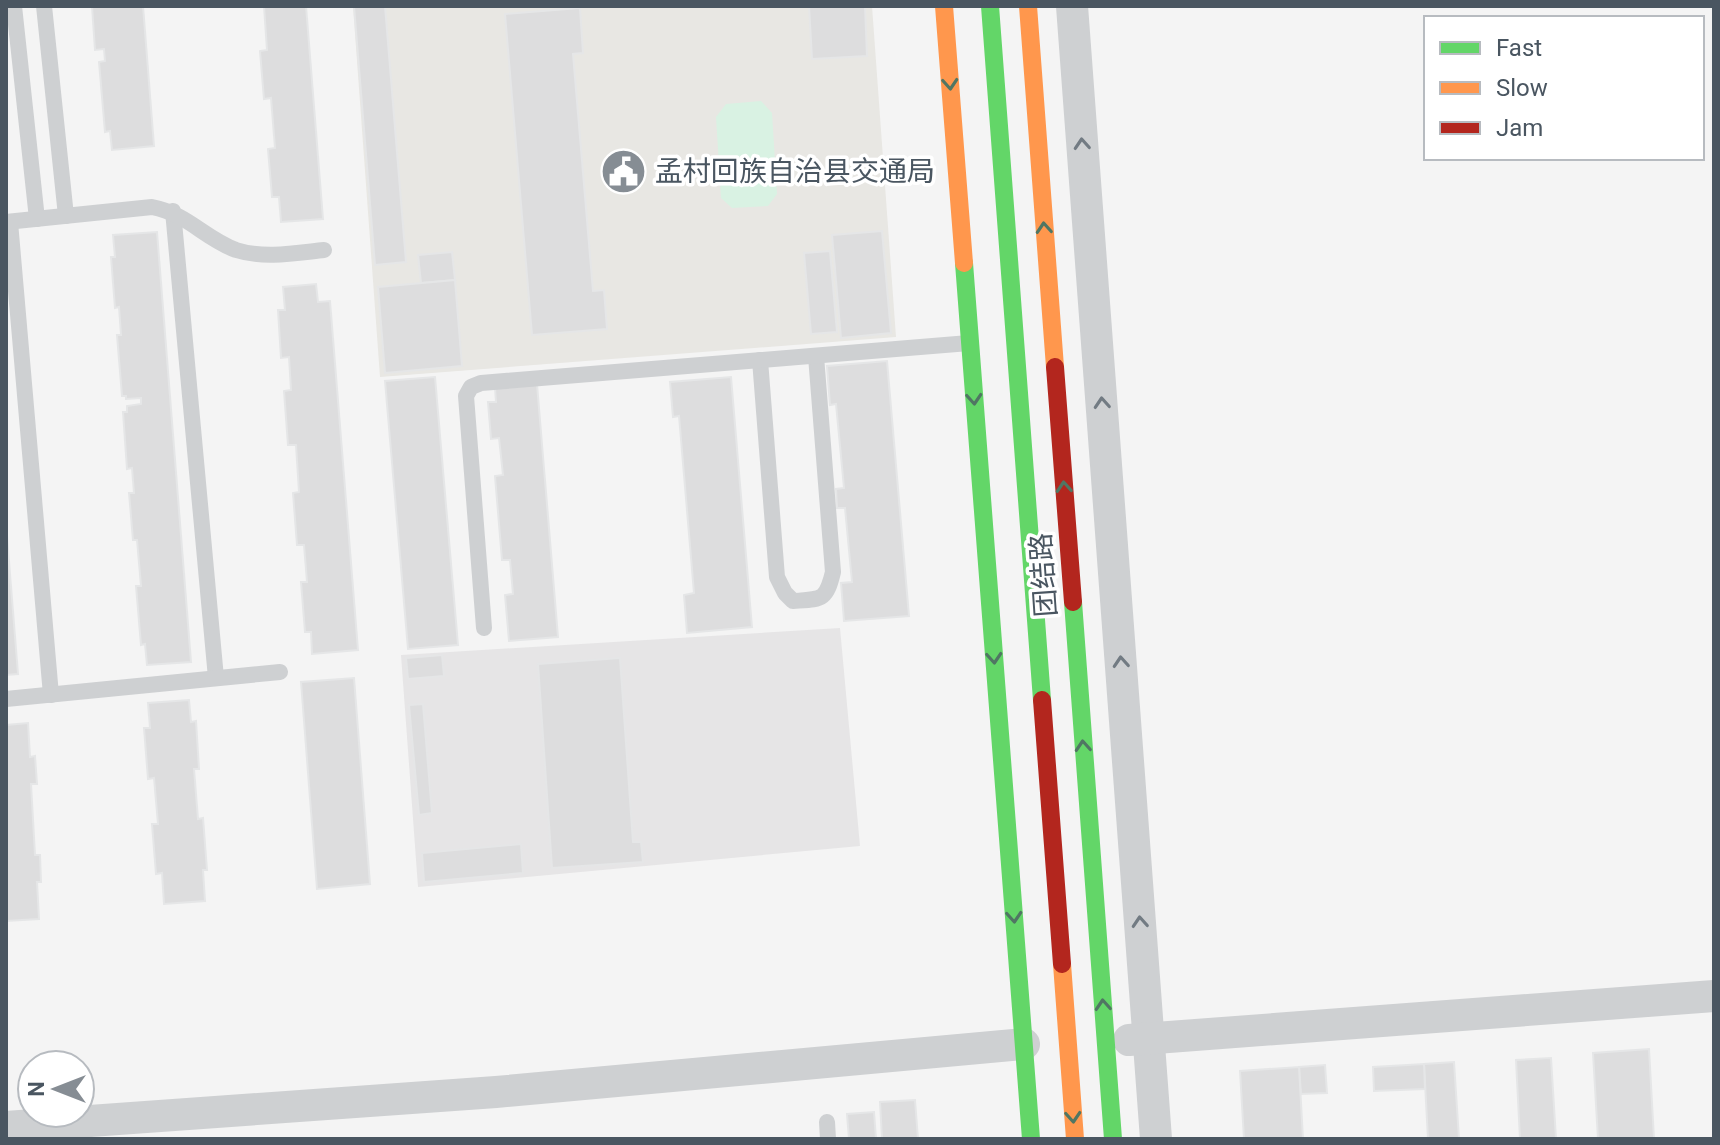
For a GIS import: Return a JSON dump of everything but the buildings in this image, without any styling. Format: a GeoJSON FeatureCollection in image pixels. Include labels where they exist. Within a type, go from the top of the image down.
{"type":"FeatureCollection","features":[{"type":"Feature","properties":{"kind":"main road"},"geometry":{"type":"LineString","coordinates":[[944,6],[1031,1139]]}},
{"type":"Feature","properties":{"kind":"main road","name":"团结路"},"geometry":{"type":"LineString","coordinates":[[990,6],[1075,1139]]}},
{"type":"Feature","properties":{"kind":"main road","name":"团结路"},"geometry":{"type":"LineString","coordinates":[[1028,6],[1113,1139]]}},
{"type":"Feature","properties":{"kind":"street"},"geometry":{"type":"LineString","coordinates":[[1072,6],[1156,1139]]}},
{"type":"Feature","properties":{"kind":"street"},"geometry":{"type":"LineString","coordinates":[[1105,1042],[1714,996]]}},
{"type":"Feature","properties":{"kind":"street"},"geometry":{"type":"LineString","coordinates":[[6,1127],[496,1092],[1024,1044]]}},
{"type":"Feature","properties":{"kind":"lane"},"geometry":{"type":"LineString","coordinates":[[14,6],[37,219]]}},
{"type":"Feature","properties":{"kind":"lane"},"geometry":{"type":"LineString","coordinates":[[44,6],[66,216]]}},
{"type":"Feature","properties":{"kind":"lane"},"geometry":{"type":"LineString","coordinates":[[51,695],[8,222],[152,207],[173,211],[233,249],[253,254],[324,250]]}},
{"type":"Feature","properties":{"kind":"lane"},"geometry":{"type":"LineString","coordinates":[[173,211],[216,678]]}},
{"type":"Feature","properties":{"kind":"lane"},"geometry":{"type":"LineString","coordinates":[[484,628],[466,396],[471,387],[481,383],[970,343]]}},
{"type":"Feature","properties":{"kind":"lane"},"geometry":{"type":"LineString","coordinates":[[760,360],[777,577],[793,601],[820,599],[828,591],[833,572],[816,356]]}},
{"type":"Feature","properties":{"kind":"lane"},"geometry":{"type":"LineString","coordinates":[[6,699],[280,672]]}},
{"type":"Feature","properties":{"kind":"shaded area","name":"孟村回族自治县交通局"},"geometry":{"type":"Polygon","coordinates":[[[353,6],[872,6],[896,337],[380,377],[353,6]]]}},
{"type":"Feature","properties":{"kind":"shaded area"},"geometry":{"type":"Polygon","coordinates":[[[840,628],[860,846],[418,887],[401,655],[840,628]]]}},
{"type":"Feature","properties":{"kind":"green space"},"geometry":{"type":"Polygon","coordinates":[[[761,101],[772,113],[777,194],[768,206],[732,208],[721,198],[716,117],[726,104],[761,101]]]}},
{"type":"Feature","properties":{"kind":"traffic: fast"},"geometry":{"type":"LineString","coordinates":[[990,6],[1042,700]]}},
{"type":"Feature","properties":{"kind":"traffic: fast"},"geometry":{"type":"LineString","coordinates":[[964,263],[1031,1139]]}},
{"type":"Feature","properties":{"kind":"traffic: fast"},"geometry":{"type":"LineString","coordinates":[[1073,602],[1113,1139]]}},
{"type":"Feature","properties":{"kind":"traffic: slow"},"geometry":{"type":"LineString","coordinates":[[944,6],[964,263]]}},
{"type":"Feature","properties":{"kind":"traffic: slow"},"geometry":{"type":"LineString","coordinates":[[1028,6],[1055,367]]}},
{"type":"Feature","properties":{"kind":"traffic: slow"},"geometry":{"type":"LineString","coordinates":[[1062,964],[1075,1139]]}},
{"type":"Feature","properties":{"kind":"traffic: jam"},"geometry":{"type":"LineString","coordinates":[[1055,367],[1073,602]]}},
{"type":"Feature","properties":{"kind":"traffic: jam"},"geometry":{"type":"LineString","coordinates":[[1042,700],[1062,964]]}},
{"type":"Feature","properties":{"kind":"place","name":"孟村回族自治县交通局"},"geometry":{"type":"Point","coordinates":[624,171]}}]}
